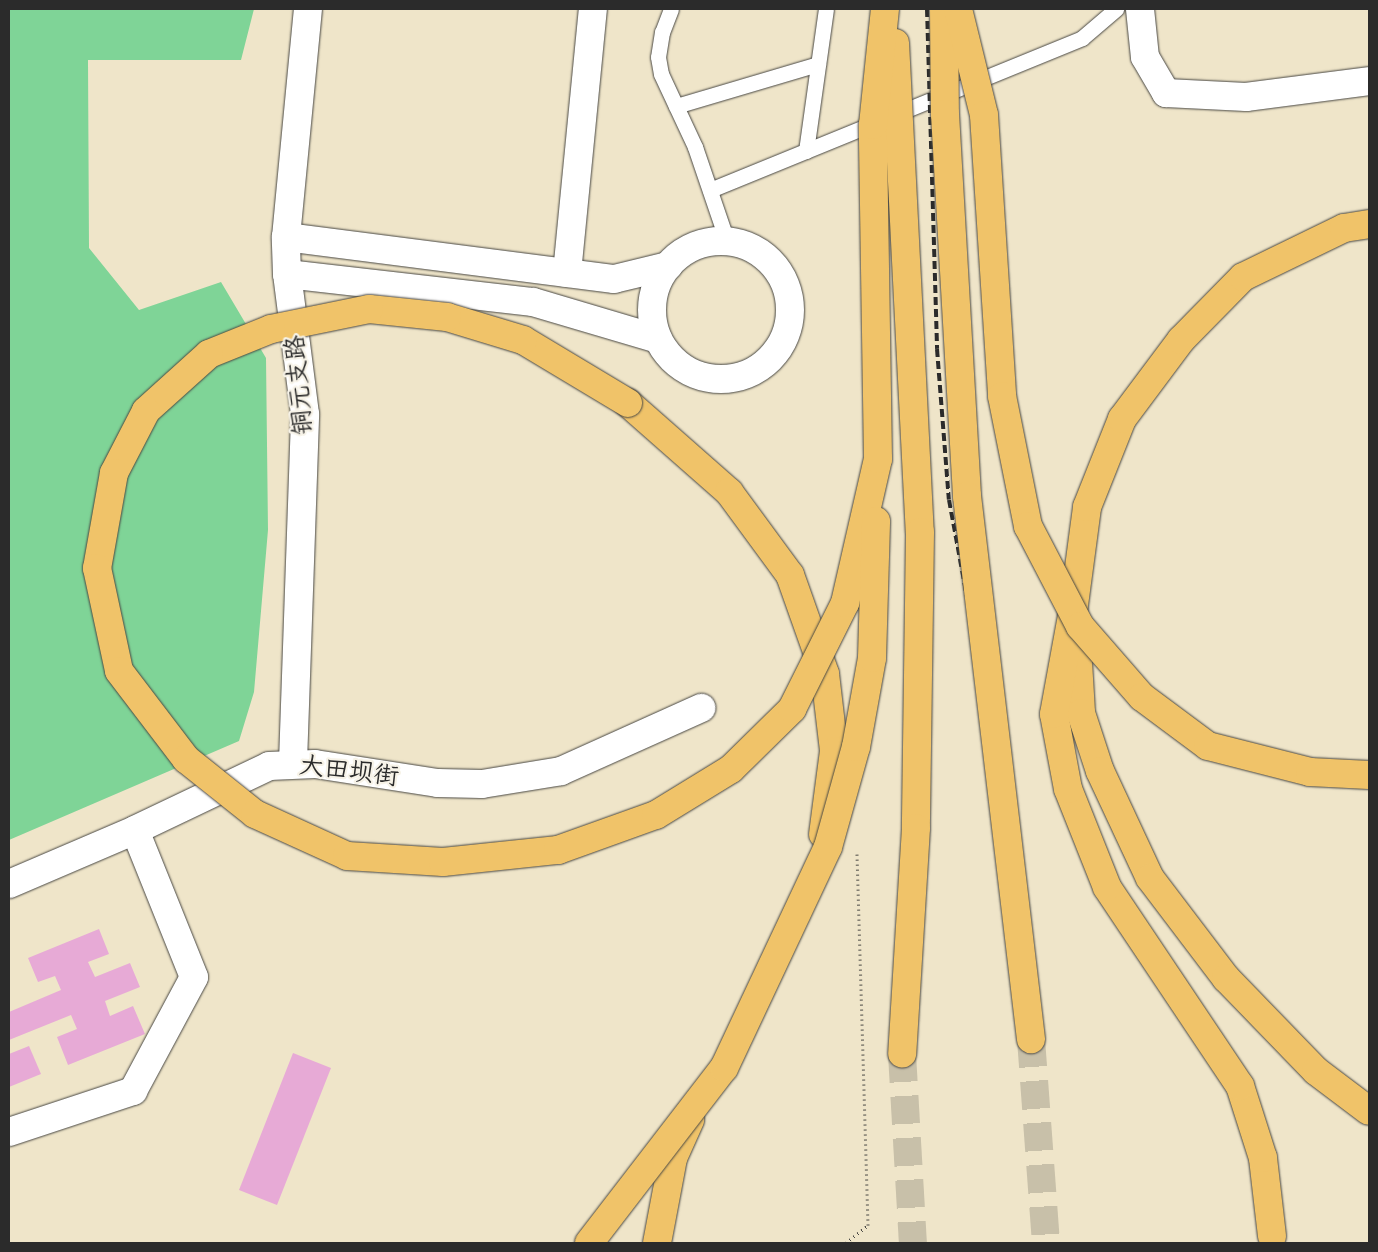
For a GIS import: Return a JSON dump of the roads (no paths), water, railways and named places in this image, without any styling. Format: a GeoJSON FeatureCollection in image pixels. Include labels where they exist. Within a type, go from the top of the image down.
{"type":"FeatureCollection","features":[{"type":"Feature","properties":{"kind":"main road"},"geometry":{"type":"LineString","coordinates":[[590,1243],[724,1068],[828,847],[856,747],[872,658],[878,459],[873,124],[885,9]]}},
{"type":"Feature","properties":{"kind":"main road"},"geometry":{"type":"LineString","coordinates":[[893,9],[920,532],[916,828],[902,1054]]}},
{"type":"Feature","properties":{"kind":"main road"},"geometry":{"type":"LineString","coordinates":[[944,9],[945,114],[967,496],[1031,1039]]}},
{"type":"Feature","properties":{"kind":"main road"},"geometry":{"type":"LineString","coordinates":[[958,9],[984,115],[1002,396],[1028,526],[1080,626],[1142,697],[1208,746],[1310,772],[1369,775]]}},
{"type":"Feature","properties":{"kind":"main road"},"geometry":{"type":"LineString","coordinates":[[1272,1236],[1263,1158],[1240,1086],[1107,887],[1068,789],[1054,714],[1074,605],[1087,507],[1118,428],[1181,340],[1243,277],[1344,228],[1369,224]]}},
{"type":"Feature","properties":{"kind":"main road"},"geometry":{"type":"LineString","coordinates":[[657,1243],[673,1158],[710,1072],[818,868],[834,752],[825,674],[819,656],[816,647],[813,638],[790,574],[729,492],[628,403],[523,340],[447,317],[369,309],[271,329],[209,354],[146,411],[114,473],[97,568],[119,671],[186,759],[255,814],[347,856],[443,862],[558,850],[656,815],[731,769],[792,709],[818,656],[823,647],[840,612],[845,603],[878,459]]}},
{"type":"Feature","properties":{"kind":"main road"},"geometry":{"type":"LineString","coordinates":[[1074,605],[1081,713],[1100,771],[1150,878],[1226,978],[1316,1071],[1369,1111]]}},
{"type":"Feature","properties":{"kind":"street","name":"铜元支路"},"geometry":{"type":"LineString","coordinates":[[293,762],[305,414],[287,274],[286,237],[308,9]]}},
{"type":"Feature","properties":{"kind":"street"},"geometry":{"type":"LineString","coordinates":[[566,273],[593,9]]}},
{"type":"Feature","properties":{"kind":"street"},"geometry":{"type":"LineString","coordinates":[[1140,9],[1145,57],[1166,93],[1246,97],[1369,81]]}},
{"type":"Feature","properties":{"kind":"street"},"geometry":{"type":"LineString","coordinates":[[286,237],[614,279],[668,266],[694,246],[727,241],[758,252],[781,276],[788,291],[789,324],[774,354],[748,373],[715,378],[683,368],[670,357],[658,339],[652,312],[653,296],[668,266]]}},
{"type":"Feature","properties":{"kind":"street"},"geometry":{"type":"LineString","coordinates":[[287,274],[533,302],[658,339]]}},
{"type":"Feature","properties":{"kind":"street","name":"大田坝街"},"geometry":{"type":"LineString","coordinates":[[9,884],[135,830],[269,766],[293,762],[438,783],[482,784],[561,771],[701,708]]}},
{"type":"Feature","properties":{"kind":"street"},"geometry":{"type":"LineString","coordinates":[[9,1132],[133,1091],[194,977],[135,830]]}},
{"type":"Feature","properties":{"kind":"lane"},"geometry":{"type":"LineString","coordinates":[[671,9],[662,32],[658,57],[661,74],[710,190],[727,241]]}},
{"type":"Feature","properties":{"kind":"lane"},"geometry":{"type":"LineString","coordinates":[[806,151],[826,9]]}},
{"type":"Feature","properties":{"kind":"lane"},"geometry":{"type":"LineString","coordinates":[[710,190],[1082,38],[1116,9]]}},
{"type":"Feature","properties":{"kind":"lane"},"geometry":{"type":"LineString","coordinates":[[676,106],[818,64]]}},
{"type":"Feature","properties":{"kind":"tunnel"},"geometry":{"type":"LineString","coordinates":[[1031,1039],[1046,1243]]}},
{"type":"Feature","properties":{"kind":"tunnel"},"geometry":{"type":"LineString","coordinates":[[902,1054],[913,1243]]}},
{"type":"Feature","properties":{"kind":"railway"},"geometry":{"type":"LineString","coordinates":[[927,9],[937,349],[949,500],[975,640]]}},
{"type":"Feature","properties":{"kind":"railway"},"geometry":{"type":"LineString","coordinates":[[942,9],[954,347],[964,489],[992,640]]}}]}
